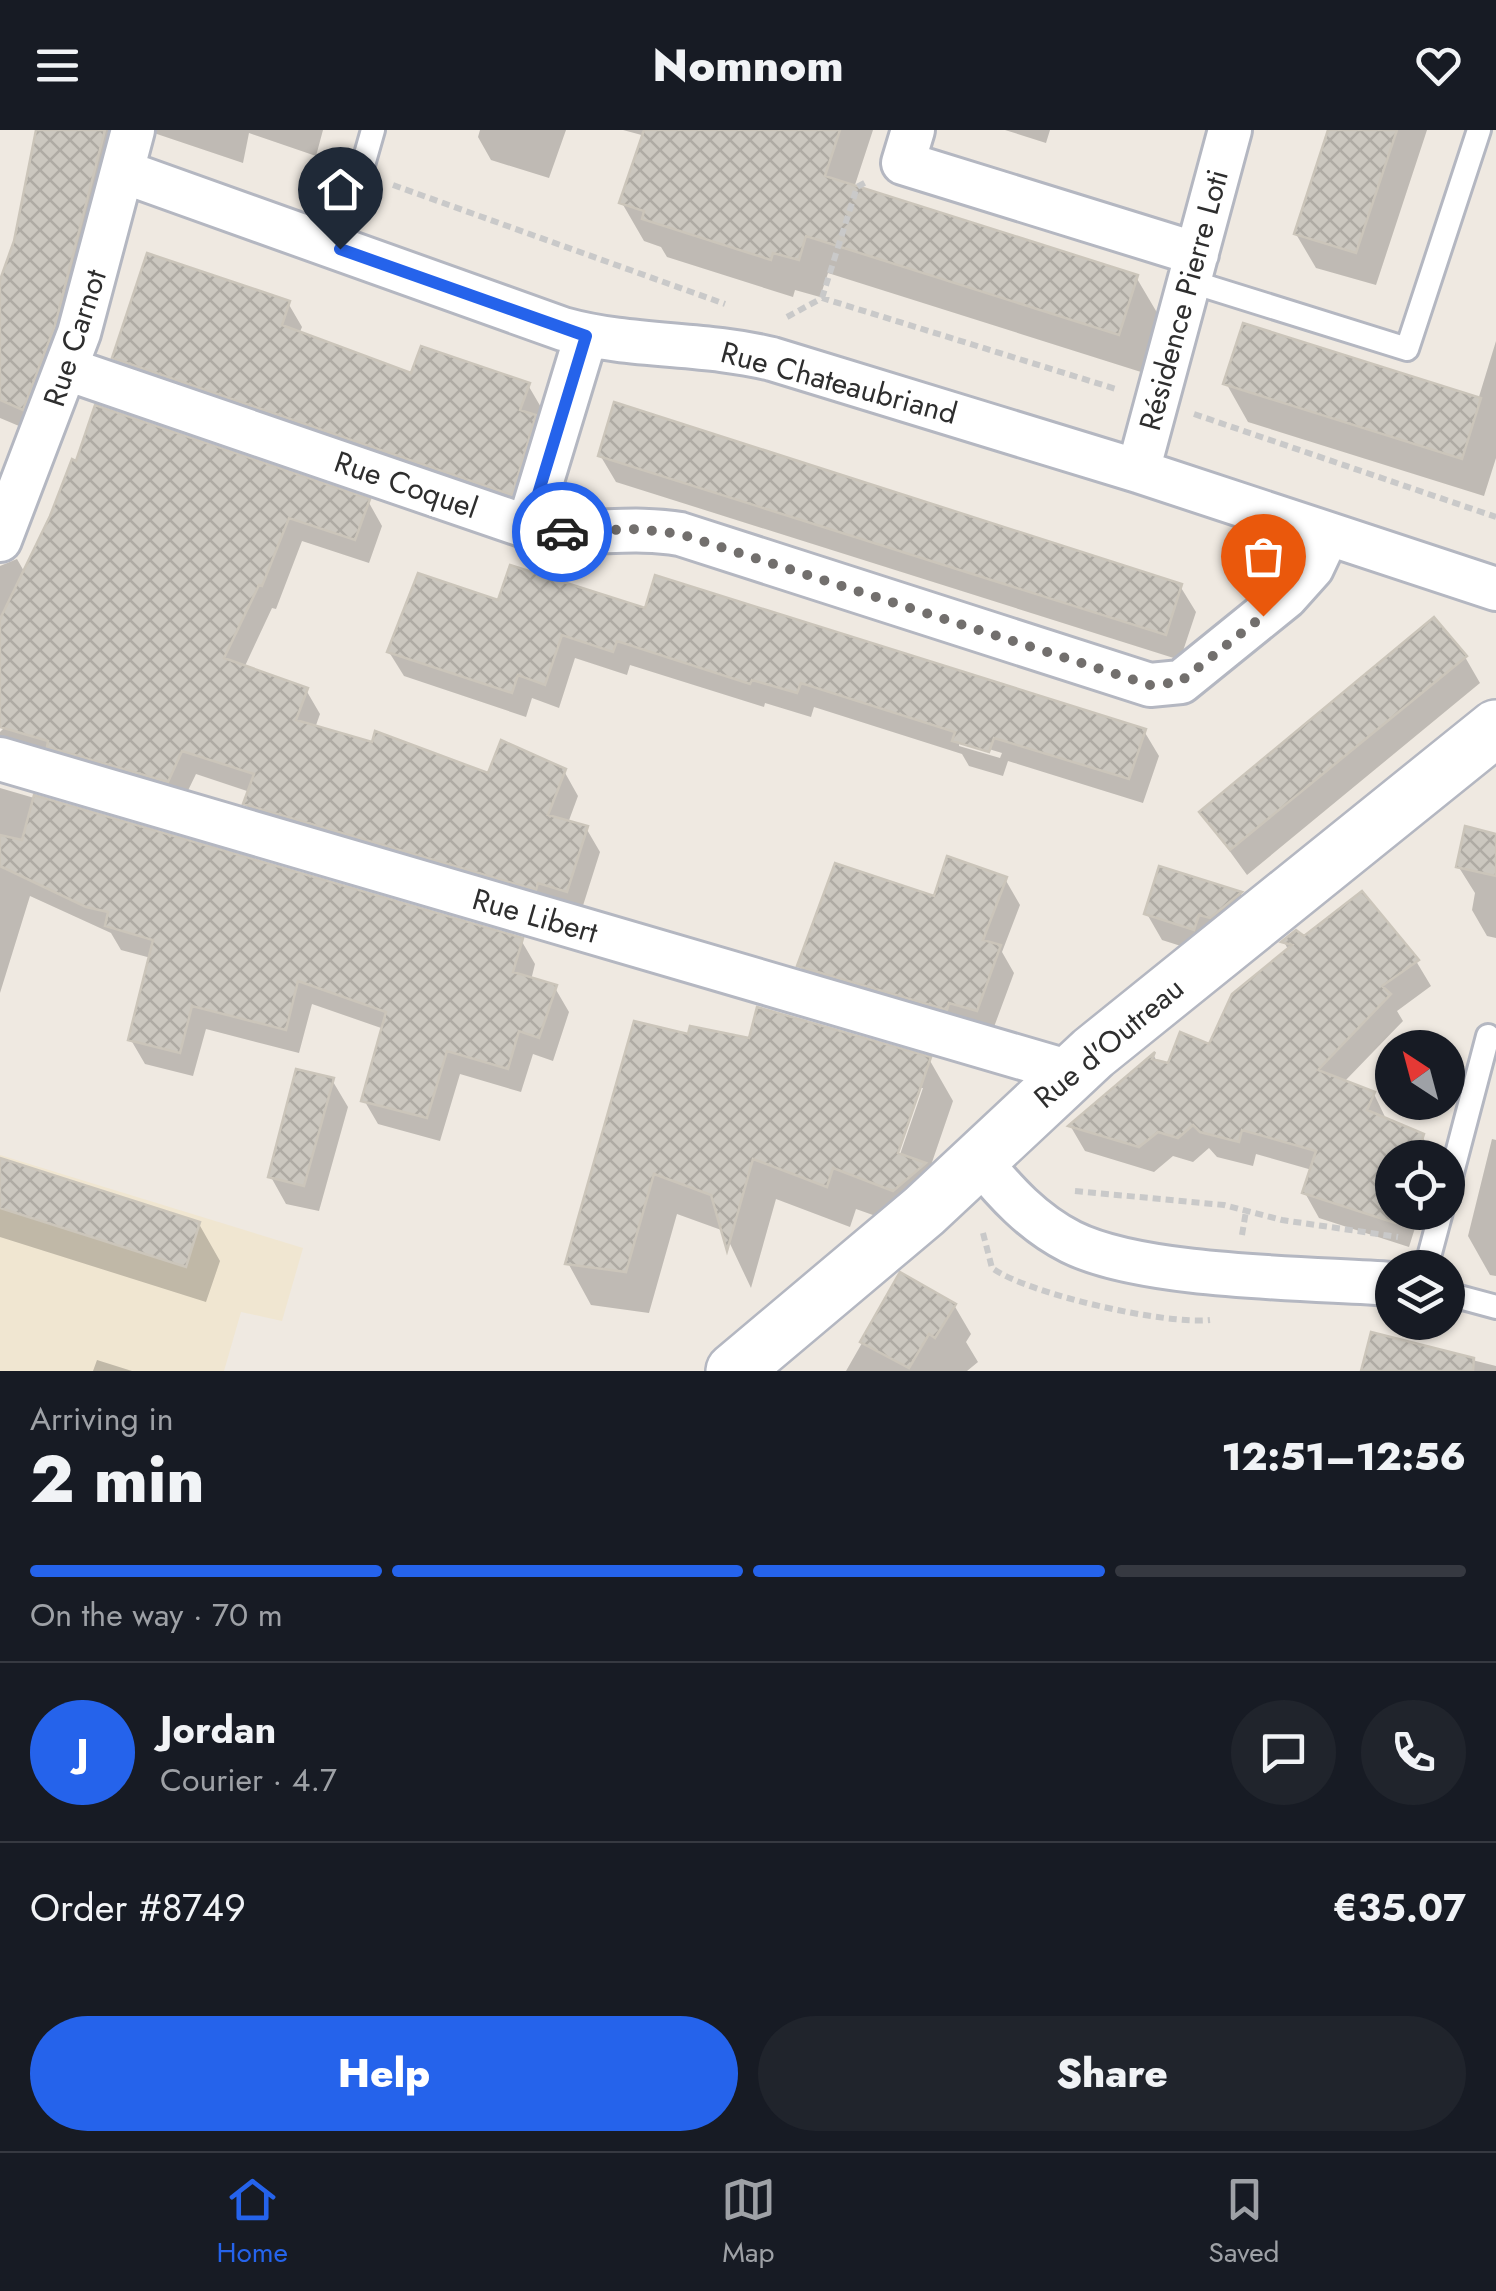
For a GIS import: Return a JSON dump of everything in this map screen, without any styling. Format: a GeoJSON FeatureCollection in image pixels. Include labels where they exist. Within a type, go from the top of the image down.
{"type":"FeatureCollection","features":[{"type":"Feature","properties":{"kind":"street","name":"Rue Carnot"},"geometry":{"type":"LineString","coordinates":[[0,540],[12,478],[66,370],[133,130]]}},
{"type":"Feature","properties":{"kind":"street","name":"Résidence Pierre Loti"},"geometry":{"type":"LineString","coordinates":[[1138,471],[1230,130]]}},
{"type":"Feature","properties":{"kind":"street"},"geometry":{"type":"LineString","coordinates":[[908,146],[1193,268]]}},
{"type":"Feature","properties":{"kind":"street","name":"Rue Chateaubriand"},"geometry":{"type":"LineString","coordinates":[[124,172],[586,336],[718,348],[772,358],[1138,471],[1496,589]]}},
{"type":"Feature","properties":{"kind":"street"},"geometry":{"type":"LineString","coordinates":[[528,527],[586,336]]}},
{"type":"Feature","properties":{"kind":"street","name":"Rue Coquel"},"geometry":{"type":"LineString","coordinates":[[66,370],[528,527],[562,532],[638,529],[680,534],[1134,680],[1166,686],[1193,674],[1286,597],[1312,568],[1328,534]]}},
{"type":"Feature","properties":{"kind":"street","name":"Rue d'Outreau"},"geometry":{"type":"LineString","coordinates":[[734,1371],[979,1160],[1070,1072],[1496,728]]}},
{"type":"Feature","properties":{"kind":"street","name":"Rue Libert"},"geometry":{"type":"LineString","coordinates":[[0,759],[1070,1072]]}},
{"type":"Feature","properties":{"kind":"street"},"geometry":{"type":"LineString","coordinates":[[979,1160],[1030,1214],[1086,1249],[1158,1264],[1375,1283]]}},
{"type":"Feature","properties":{"kind":"lane"},"geometry":{"type":"LineString","coordinates":[[340,249],[373,130]]}},
{"type":"Feature","properties":{"kind":"lane"},"geometry":{"type":"LineString","coordinates":[[1193,268],[1407,349],[1479,130]]}},
{"type":"Feature","properties":{"kind":"lane"},"geometry":{"type":"LineString","coordinates":[[1461,1140],[1488,1036]]}},
{"type":"Feature","properties":{"kind":"lane"},"geometry":{"type":"LineString","coordinates":[[1465,1299],[1496,1307]]}},
{"type":"Feature","properties":{"kind":"path"},"geometry":{"type":"LineString","coordinates":[[778,322],[822,298],[857,187],[908,146]]}},
{"type":"Feature","properties":{"kind":"path"},"geometry":{"type":"LineString","coordinates":[[356,189],[375,179],[742,310]]}},
{"type":"Feature","properties":{"kind":"path"},"geometry":{"type":"LineString","coordinates":[[822,298],[1156,401],[1496,518]]}},
{"type":"Feature","properties":{"kind":"path"},"geometry":{"type":"LineString","coordinates":[[1058,1186],[1224,1205],[1282,1220],[1389,1235],[1414,1250]]}},
{"type":"Feature","properties":{"kind":"shaded area"},"geometry":{"type":"Polygon","coordinates":[[[0,1155],[303,1248],[282,1321],[241,1312],[224,1371],[0,1371],[0,1155]]]}},
{"type":"Feature","properties":{"kind":"building"},"geometry":{"type":"Polygon","coordinates":[[[36,130],[105,130],[55,325],[23,410],[0,400],[0,280],[14,241],[36,130]]]}},
{"type":"Feature","properties":{"kind":"building"},"geometry":{"type":"Polygon","coordinates":[[[644,130],[840,130],[825,176],[1138,275],[1119,335],[806,236],[799,260],[773,253],[771,260],[642,219],[644,211],[619,203],[644,130]]]}},
{"type":"Feature","properties":{"kind":"building"},"geometry":{"type":"Polygon","coordinates":[[[1328,130],[1397,130],[1356,253],[1294,234],[1328,130]]]}},
{"type":"Feature","properties":{"kind":"building"},"geometry":{"type":"Polygon","coordinates":[[[147,253],[290,301],[282,325],[411,373],[421,346],[530,383],[520,410],[536,415],[512,495],[112,358],[147,253]]]}},
{"type":"Feature","properties":{"kind":"building"},"geometry":{"type":"Polygon","coordinates":[[[1243,323],[1481,398],[1462,459],[1223,384],[1243,323]]]}},
{"type":"Feature","properties":{"kind":"building"},"geometry":{"type":"Polygon","coordinates":[[[614,402],[1182,584],[1166,635],[598,456],[614,402]]]}},
{"type":"Feature","properties":{"kind":"building"},"geometry":{"type":"Polygon","coordinates":[[[95,405],[370,499],[355,540],[289,518],[262,586],[259,585],[224,658],[308,688],[296,720],[372,742],[375,731],[488,773],[501,740],[566,769],[548,815],[588,826],[567,892],[538,883],[536,890],[243,804],[254,774],[182,751],[168,782],[47,747],[48,741],[0,727],[0,619],[50,516],[72,459],[76,461],[95,405]]]}},
{"type":"Feature","properties":{"kind":"building"},"geometry":{"type":"Polygon","coordinates":[[[510,565],[645,608],[655,575],[1146,729],[1129,779],[994,738],[989,752],[952,741],[955,732],[801,683],[797,693],[752,680],[750,684],[617,641],[613,652],[562,635],[545,685],[518,675],[512,693],[387,652],[418,573],[498,600],[510,565]]]}},
{"type":"Feature","properties":{"kind":"building"},"geometry":{"type":"Polygon","coordinates":[[[1434,617],[1467,656],[1230,850],[1199,812],[1434,617]]]}},
{"type":"Feature","properties":{"kind":"building"},"geometry":{"type":"Polygon","coordinates":[[[34,795],[523,938],[513,972],[557,985],[539,1038],[519,1031],[508,1069],[447,1051],[427,1118],[361,1101],[386,1012],[298,981],[286,1030],[192,1006],[180,1053],[128,1040],[153,940],[105,926],[108,912],[86,907],[0,866],[0,835],[22,840],[34,795]]]}},
{"type":"Feature","properties":{"kind":"building"},"geometry":{"type":"Polygon","coordinates":[[[1465,826],[1496,834],[1496,876],[1456,867],[1465,826]]]}},
{"type":"Feature","properties":{"kind":"building"},"geometry":{"type":"Polygon","coordinates":[[[947,856],[1007,877],[983,940],[1001,945],[977,1011],[949,1003],[947,1010],[797,966],[835,863],[934,896],[947,856]]]}},
{"type":"Feature","properties":{"kind":"building"},"geometry":{"type":"Polygon","coordinates":[[[1159,866],[1242,892],[1210,918],[1199,915],[1194,930],[1144,914],[1159,866]]]}},
{"type":"Feature","properties":{"kind":"building"},"geometry":{"type":"Polygon","coordinates":[[[1362,891],[1419,960],[1382,986],[1391,994],[1318,1070],[1375,1092],[1367,1110],[1375,1113],[1375,1120],[1391,1120],[1424,1134],[1422,1140],[1375,1140],[1375,1217],[1302,1193],[1316,1151],[1242,1130],[1239,1142],[1200,1132],[1193,1125],[1178,1138],[1158,1132],[1139,1147],[1068,1126],[1155,1052],[1152,1059],[1168,1063],[1180,1032],[1209,1044],[1232,994],[1292,945],[1281,942],[1296,930],[1304,936],[1362,891]]]}},
{"type":"Feature","properties":{"kind":"building"},"geometry":{"type":"Polygon","coordinates":[[[757,1007],[931,1057],[898,1153],[926,1163],[893,1191],[833,1168],[827,1187],[753,1159],[727,1251],[711,1195],[654,1174],[626,1272],[565,1264],[634,1021],[688,1034],[690,1026],[749,1038],[757,1007]]]}},
{"type":"Feature","properties":{"kind":"building"},"geometry":{"type":"Polygon","coordinates":[[[296,1069],[334,1078],[304,1186],[268,1177],[296,1069]]]}},
{"type":"Feature","properties":{"kind":"building"},"geometry":{"type":"Polygon","coordinates":[[[0,1158],[200,1222],[186,1267],[0,1208],[0,1158]]]}},
{"type":"Feature","properties":{"kind":"building"},"geometry":{"type":"Polygon","coordinates":[[[900,1272],[956,1304],[935,1338],[929,1334],[909,1368],[860,1342],[900,1272]]]}},
{"type":"Feature","properties":{"kind":"building"},"geometry":{"type":"Polygon","coordinates":[[[1371,1332],[1375,1333],[1375,1340],[1403,1340],[1474,1358],[1473,1371],[1361,1371],[1371,1332]]]}},
{"type":"Feature","properties":{"kind":"way so far"},"geometry":{"type":"LineString","coordinates":[[562,532],[638,529],[680,534],[1150,685],[1180,682],[1263,616]]}},
{"type":"Feature","properties":{"kind":"route"},"geometry":{"type":"LineString","coordinates":[[340,249],[586,336],[528,527],[562,532]]}}]}
